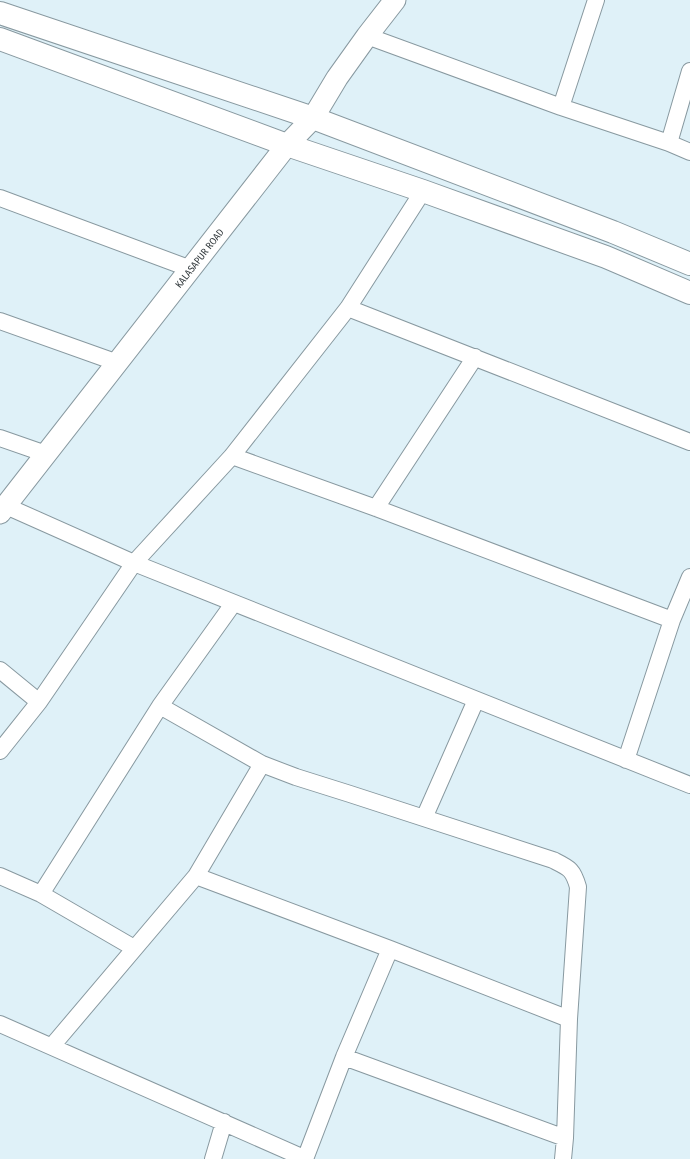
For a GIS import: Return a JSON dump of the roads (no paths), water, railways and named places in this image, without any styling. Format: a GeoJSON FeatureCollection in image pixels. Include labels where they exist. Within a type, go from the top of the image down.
{"type":"FeatureCollection","features":[{"type":"Feature","properties":{"kind":"main road"},"geometry":{"type":"LineString","coordinates":[[0,13],[313,118],[613,232],[690,264]]}},
{"type":"Feature","properties":{"kind":"main road"},"geometry":{"type":"LineString","coordinates":[[0,39],[287,145],[423,191],[606,257],[690,293]]}},
{"type":"Feature","properties":{"kind":"street","name":"KALASAPUR ROAD"},"geometry":{"type":"LineString","coordinates":[[3,510],[287,145],[313,118],[367,36],[395,0]]}},
{"type":"Feature","properties":{"kind":"street"},"geometry":{"type":"LineString","coordinates":[[561,107],[596,0]]}},
{"type":"Feature","properties":{"kind":"street"},"geometry":{"type":"LineString","coordinates":[[367,36],[561,107],[669,143],[690,152]]}},
{"type":"Feature","properties":{"kind":"street"},"geometry":{"type":"LineString","coordinates":[[669,143],[690,71]]}},
{"type":"Feature","properties":{"kind":"street"},"geometry":{"type":"LineString","coordinates":[[0,751],[39,702],[134,563],[232,456],[348,308],[423,191]]}},
{"type":"Feature","properties":{"kind":"street"},"geometry":{"type":"LineString","coordinates":[[0,198],[190,268]]}},
{"type":"Feature","properties":{"kind":"street"},"geometry":{"type":"LineString","coordinates":[[348,308],[690,442]]}},
{"type":"Feature","properties":{"kind":"street"},"geometry":{"type":"LineString","coordinates":[[0,321],[118,363]]}},
{"type":"Feature","properties":{"kind":"street"},"geometry":{"type":"LineString","coordinates":[[376,508],[475,357]]}},
{"type":"Feature","properties":{"kind":"street"},"geometry":{"type":"LineString","coordinates":[[0,438],[46,454]]}},
{"type":"Feature","properties":{"kind":"street"},"geometry":{"type":"LineString","coordinates":[[232,456],[376,508],[672,620]]}},
{"type":"Feature","properties":{"kind":"street"},"geometry":{"type":"LineString","coordinates":[[3,510],[233,604],[690,785]]}},
{"type":"Feature","properties":{"kind":"street"},"geometry":{"type":"LineString","coordinates":[[626,760],[672,620],[690,577]]}},
{"type":"Feature","properties":{"kind":"street"},"geometry":{"type":"LineString","coordinates":[[41,894],[160,706],[233,604]]}},
{"type":"Feature","properties":{"kind":"street"},"geometry":{"type":"LineString","coordinates":[[0,670],[39,702]]}},
{"type":"Feature","properties":{"kind":"street"},"geometry":{"type":"LineString","coordinates":[[424,818],[476,700]]}},
{"type":"Feature","properties":{"kind":"street"},"geometry":{"type":"LineString","coordinates":[[160,706],[262,764],[296,777],[553,860],[568,867],[575,876],[578,887],[569,1019],[563,1159]]}},
{"type":"Feature","properties":{"kind":"street"},"geometry":{"type":"LineString","coordinates":[[52,1046],[196,876],[262,764]]}},
{"type":"Feature","properties":{"kind":"street"},"geometry":{"type":"LineString","coordinates":[[0,876],[41,894],[134,948]]}},
{"type":"Feature","properties":{"kind":"street"},"geometry":{"type":"LineString","coordinates":[[196,876],[390,949],[569,1019]]}},
{"type":"Feature","properties":{"kind":"street"},"geometry":{"type":"LineString","coordinates":[[0,1024],[305,1159],[344,1057],[390,949]]}},
{"type":"Feature","properties":{"kind":"street"},"geometry":{"type":"LineString","coordinates":[[344,1057],[565,1138]]}},
{"type":"Feature","properties":{"kind":"street"},"geometry":{"type":"LineString","coordinates":[[213,1159],[224,1122]]}}]}
